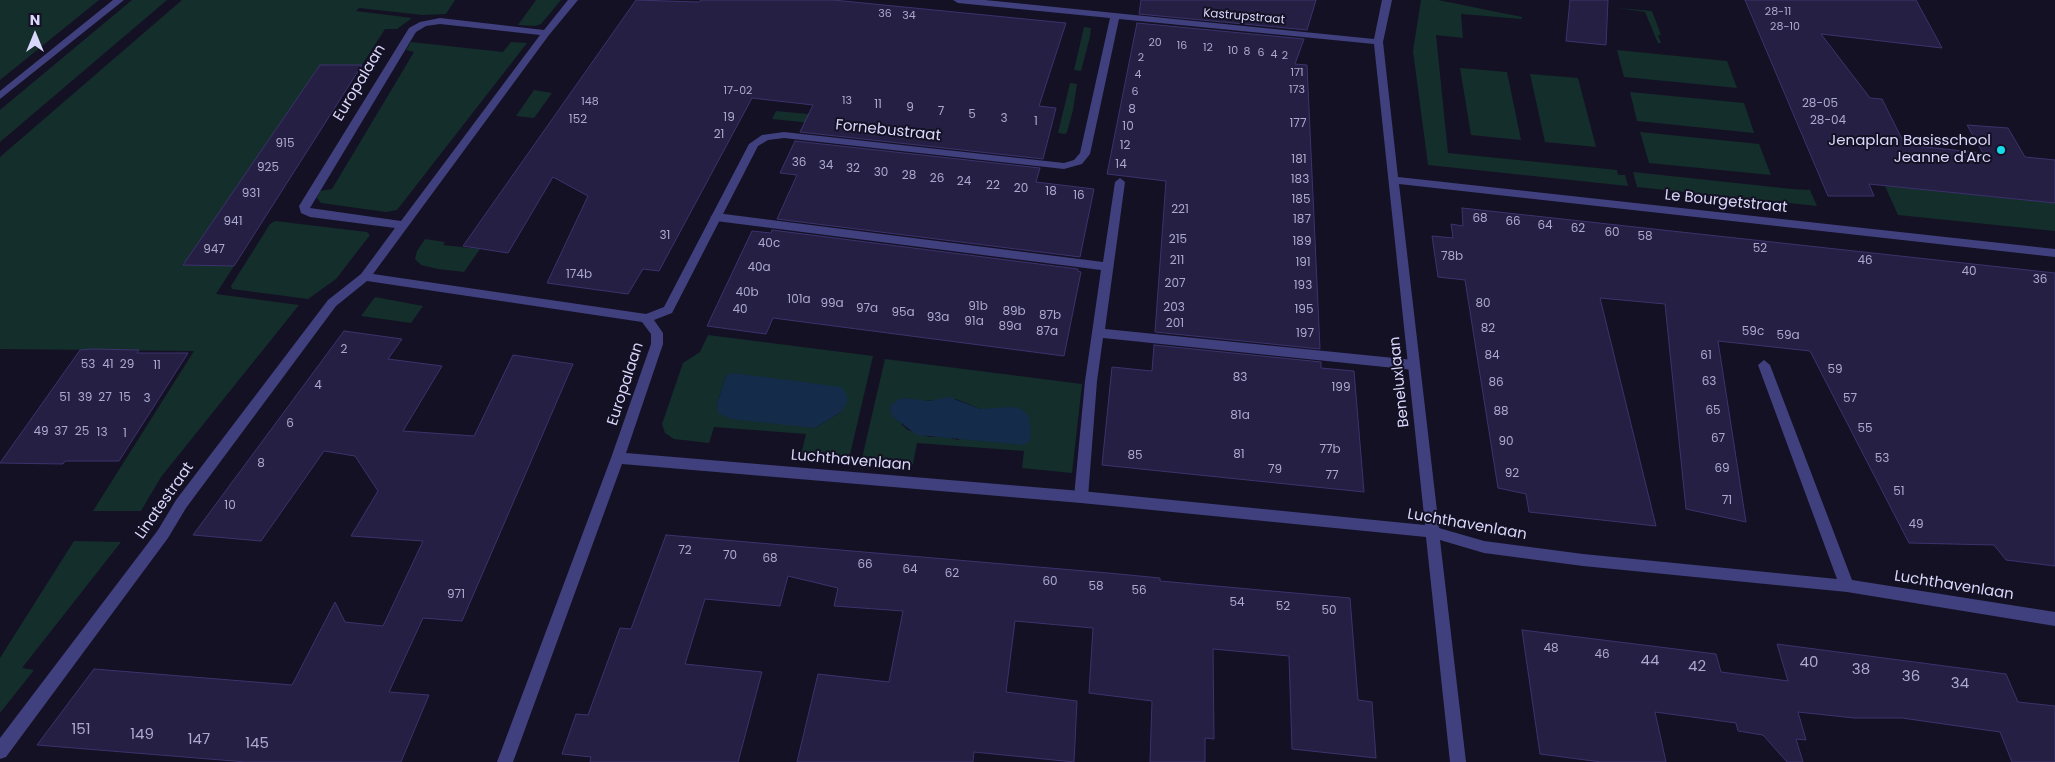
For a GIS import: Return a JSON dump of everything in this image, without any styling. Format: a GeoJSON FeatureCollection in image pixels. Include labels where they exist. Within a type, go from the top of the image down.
{"type":"FeatureCollection","features":[{"type":"Feature","properties":{"kind":"street"},"geometry":{"type":"LineString","coordinates":[[0,96],[119,0]]}},
{"type":"Feature","properties":{"kind":"street"},"geometry":{"type":"LineString","coordinates":[[573,0],[546,33],[364,278],[646,318]]}},
{"type":"Feature","properties":{"kind":"street","name":"Kastrupstraat"},"geometry":{"type":"LineString","coordinates":[[958,0],[1378,42]]}},
{"type":"Feature","properties":{"kind":"street","name":"Beneluxlaan"},"geometry":{"type":"LineString","coordinates":[[1387,0],[1378,42],[1458,762]]}},
{"type":"Feature","properties":{"kind":"street","name":"Fornebustraat"},"geometry":{"type":"LineString","coordinates":[[646,318],[668,310],[754,144],[766,137],[784,135],[1064,166],[1078,162],[1085,154],[1115,17]]}},
{"type":"Feature","properties":{"kind":"street","name":"Europalaan"},"geometry":{"type":"LineString","coordinates":[[403,225],[310,213],[304,206],[412,30],[423,24],[440,21],[546,33]]}},
{"type":"Feature","properties":{"kind":"street","name":"Le Bourgetstraat"},"geometry":{"type":"LineString","coordinates":[[1394,180],[2055,253]]}},
{"type":"Feature","properties":{"kind":"street"},"geometry":{"type":"LineString","coordinates":[[1081,496],[1091,381],[1120,182]]}},
{"type":"Feature","properties":{"kind":"street"},"geometry":{"type":"LineString","coordinates":[[716,217],[1107,267]]}},
{"type":"Feature","properties":{"kind":"street","name":"Linatestraat"},"geometry":{"type":"LineString","coordinates":[[0,751],[163,534],[181,504],[332,303],[364,278]]}},
{"type":"Feature","properties":{"kind":"street","name":"Europalaan"},"geometry":{"type":"LineString","coordinates":[[505,762],[618,458],[657,344],[657,332],[646,318]]}},
{"type":"Feature","properties":{"kind":"street"},"geometry":{"type":"LineString","coordinates":[[1098,332],[1414,364]]}},
{"type":"Feature","properties":{"kind":"street"},"geometry":{"type":"LineString","coordinates":[[1764,364],[1847,586]]}},
{"type":"Feature","properties":{"kind":"street","name":"Luchthavenlaan"},"geometry":{"type":"LineString","coordinates":[[618,458],[1081,496],[1432,532],[1484,547],[1583,560],[1847,586],[2055,619]]}},
{"type":"Feature","properties":{"kind":"green space"},"geometry":{"type":"Polygon","coordinates":[[[0,0],[99,0],[0,80],[0,0]]]}},
{"type":"Feature","properties":{"kind":"green space"},"geometry":{"type":"Polygon","coordinates":[[[132,0],[167,0],[0,142],[0,110],[132,0]]]}},
{"type":"Feature","properties":{"kind":"green space"},"geometry":{"type":"Polygon","coordinates":[[[182,0],[455,0],[446,14],[423,15],[359,8],[356,11],[412,18],[397,29],[385,29],[362,65],[320,65],[183,265],[234,266],[216,294],[299,305],[161,477],[141,511],[93,511],[194,351],[0,349],[0,157],[182,0]]]}},
{"type":"Feature","properties":{"kind":"green space"},"geometry":{"type":"Polygon","coordinates":[[[536,0],[561,0],[541,24],[535,26],[518,25],[536,0]]]}},
{"type":"Feature","properties":{"kind":"green space"},"geometry":{"type":"Polygon","coordinates":[[[1421,0],[1438,0],[1522,17],[1522,19],[1461,14],[1463,38],[1436,35],[1448,153],[1617,170],[1618,175],[1625,175],[1628,186],[1428,165],[1413,51],[1421,0]]]}},
{"type":"Feature","properties":{"kind":"green space"},"geometry":{"type":"Polygon","coordinates":[[[1618,8],[1652,11],[1661,35],[1658,35],[1661,43],[1658,43],[1645,12],[1618,8]]]}},
{"type":"Feature","properties":{"kind":"green space"},"geometry":{"type":"Polygon","coordinates":[[[1084,27],[1091,28],[1090,37],[1081,71],[1074,70],[1084,27]]]}},
{"type":"Feature","properties":{"kind":"green space"},"geometry":{"type":"Polygon","coordinates":[[[411,42],[503,52],[511,42],[527,43],[397,210],[386,212],[321,203],[317,198],[320,191],[332,189],[414,52],[406,50],[411,42]]]}},
{"type":"Feature","properties":{"kind":"green space"},"geometry":{"type":"Polygon","coordinates":[[[1617,50],[1727,61],[1737,88],[1624,77],[1617,50]]]}},
{"type":"Feature","properties":{"kind":"green space"},"geometry":{"type":"Polygon","coordinates":[[[1460,68],[1507,72],[1521,140],[1471,135],[1460,68]]]}},
{"type":"Feature","properties":{"kind":"green space"},"geometry":{"type":"Polygon","coordinates":[[[1530,74],[1578,78],[1596,147],[1545,142],[1530,74]]]}},
{"type":"Feature","properties":{"kind":"green space"},"geometry":{"type":"Polygon","coordinates":[[[1070,83],[1077,84],[1073,110],[1067,132],[1065,134],[1058,133],[1070,83]]]}},
{"type":"Feature","properties":{"kind":"green space"},"geometry":{"type":"Polygon","coordinates":[[[534,90],[552,93],[534,118],[516,116],[534,90]]]}},
{"type":"Feature","properties":{"kind":"green space"},"geometry":{"type":"Polygon","coordinates":[[[1630,92],[1744,103],[1754,133],[1637,121],[1630,92]]]}},
{"type":"Feature","properties":{"kind":"green space"},"geometry":{"type":"Polygon","coordinates":[[[776,111],[829,116],[822,124],[772,119],[776,111]]]}},
{"type":"Feature","properties":{"kind":"green space"},"geometry":{"type":"Polygon","coordinates":[[[1640,132],[1759,144],[1771,175],[1649,163],[1640,132]]]}},
{"type":"Feature","properties":{"kind":"green space"},"geometry":{"type":"Polygon","coordinates":[[[1633,172],[1792,189],[1809,190],[1809,188],[1817,206],[1637,187],[1633,172]]]}},
{"type":"Feature","properties":{"kind":"green space"},"geometry":{"type":"Polygon","coordinates":[[[1885,186],[2055,203],[2055,231],[1898,215],[1885,186]]]}},
{"type":"Feature","properties":{"kind":"green space"},"geometry":{"type":"Polygon","coordinates":[[[275,221],[367,232],[370,235],[336,279],[308,299],[232,289],[231,286],[270,224],[275,221]]]}},
{"type":"Feature","properties":{"kind":"green space"},"geometry":{"type":"Polygon","coordinates":[[[425,239],[445,242],[443,245],[480,249],[464,272],[438,269],[421,265],[415,259],[417,251],[425,239]]]}},
{"type":"Feature","properties":{"kind":"green space"},"geometry":{"type":"Polygon","coordinates":[[[375,297],[423,306],[411,323],[361,316],[375,297]]]}},
{"type":"Feature","properties":{"kind":"green space"},"geometry":{"type":"Polygon","coordinates":[[[708,335],[873,356],[849,459],[801,455],[806,434],[714,427],[709,443],[674,439],[665,433],[662,424],[683,363],[700,352],[708,335]],[[726,376],[717,404],[790,424],[815,428],[841,412],[726,376]]]}},
{"type":"Feature","properties":{"kind":"green space"},"geometry":{"type":"Polygon","coordinates":[[[885,359],[1082,384],[1072,473],[1022,468],[1024,451],[917,443],[913,464],[862,458],[885,359]],[[901,398],[901,424],[908,430],[929,437],[947,437],[958,440],[1015,407],[992,410],[980,409],[956,399],[922,401],[901,398]]]}},
{"type":"Feature","properties":{"kind":"green space"},"geometry":{"type":"Polygon","coordinates":[[[74,541],[121,542],[22,668],[34,670],[0,713],[0,658],[74,541]]]}},
{"type":"Feature","properties":{"kind":"water"},"geometry":{"type":"Polygon","coordinates":[[[733,373],[841,387],[847,395],[847,403],[841,412],[815,428],[731,419],[718,413],[717,404],[726,376],[733,373]]]}},
{"type":"Feature","properties":{"kind":"water"},"geometry":{"type":"Polygon","coordinates":[[[949,397],[980,409],[1015,407],[1023,410],[1029,417],[1030,440],[1024,445],[917,435],[893,417],[890,410],[891,405],[901,398],[929,401],[949,397]]]}},
{"type":"Feature","properties":{"kind":"building"},"geometry":{"type":"Polygon","coordinates":[[[636,0],[699,2],[701,0],[833,0],[1066,23],[1039,106],[1056,108],[1043,159],[800,132],[813,105],[752,98],[659,271],[643,269],[628,294],[547,283],[588,196],[553,177],[508,253],[463,246],[636,0]]]}},
{"type":"Feature","properties":{"kind":"building"},"geometry":{"type":"Polygon","coordinates":[[[1141,0],[1316,0],[1307,30],[1139,14],[1141,0]]]}},
{"type":"Feature","properties":{"kind":"building"},"geometry":{"type":"Polygon","coordinates":[[[1570,0],[1608,0],[1606,45],[1566,41],[1570,0]]]}},
{"type":"Feature","properties":{"kind":"building"},"geometry":{"type":"Polygon","coordinates":[[[1745,0],[1916,0],[1942,48],[1821,34],[1870,98],[1882,99],[1902,139],[1916,146],[1983,153],[1967,125],[2008,128],[2025,157],[2055,160],[2055,203],[1869,184],[1874,196],[1828,196],[1745,0]]]}},
{"type":"Feature","properties":{"kind":"building"},"geometry":{"type":"Polygon","coordinates":[[[1137,23],[1304,39],[1295,64],[1307,65],[1320,349],[1155,332],[1166,181],[1107,174],[1137,23]]]}},
{"type":"Feature","properties":{"kind":"building"},"geometry":{"type":"Polygon","coordinates":[[[320,65],[362,65],[234,266],[183,265],[320,65]]]}},
{"type":"Feature","properties":{"kind":"building"},"geometry":{"type":"Polygon","coordinates":[[[795,141],[1040,168],[1036,182],[1094,189],[1080,257],[777,219],[797,175],[780,173],[795,141]]]}},
{"type":"Feature","properties":{"kind":"building"},"geometry":{"type":"Polygon","coordinates":[[[1462,208],[2055,273],[2055,566],[2006,560],[1994,545],[1909,543],[1810,351],[1718,341],[1746,522],[1686,509],[1665,304],[1600,298],[1656,526],[1529,512],[1526,494],[1498,488],[1465,280],[1438,277],[1432,236],[1453,238],[1451,224],[1463,226],[1462,208]]]}},
{"type":"Feature","properties":{"kind":"building"},"geometry":{"type":"Polygon","coordinates":[[[772,230],[1078,269],[1081,272],[1064,356],[773,318],[766,334],[707,326],[752,231],[771,233],[772,230]]]}},
{"type":"Feature","properties":{"kind":"building"},"geometry":{"type":"Polygon","coordinates":[[[344,331],[402,339],[388,359],[442,366],[403,431],[474,436],[513,355],[573,364],[462,621],[423,618],[389,692],[429,695],[401,762],[246,762],[37,745],[94,669],[292,685],[335,602],[345,622],[383,626],[423,541],[351,536],[378,491],[355,456],[324,451],[261,541],[193,535],[344,331]]]}},
{"type":"Feature","properties":{"kind":"building"},"geometry":{"type":"Polygon","coordinates":[[[1154,345],[1321,362],[1321,368],[1354,371],[1364,492],[1102,465],[1112,367],[1152,371],[1154,345]]]}},
{"type":"Feature","properties":{"kind":"building"},"geometry":{"type":"Polygon","coordinates":[[[80,350],[139,350],[137,353],[188,353],[119,461],[65,461],[63,464],[0,463],[80,350]]]}},
{"type":"Feature","properties":{"kind":"building"},"geometry":{"type":"Polygon","coordinates":[[[666,535],[1108,573],[1160,578],[1160,581],[1350,598],[1358,700],[1372,702],[1376,758],[1292,749],[1289,656],[1213,649],[1214,739],[1205,738],[1205,762],[1150,762],[1152,701],[1089,693],[1093,628],[1015,621],[1006,692],[1077,701],[1074,762],[974,752],[973,762],[797,762],[818,674],[889,682],[903,611],[834,606],[838,588],[788,576],[780,606],[705,599],[685,664],[762,672],[738,762],[590,762],[591,757],[562,754],[576,714],[588,715],[620,628],[631,629],[666,535]]]}},
{"type":"Feature","properties":{"kind":"building"},"geometry":{"type":"Polygon","coordinates":[[[1522,630],[1716,654],[1721,672],[1788,681],[1777,644],[2006,674],[2018,702],[2055,706],[2055,762],[2012,762],[2000,732],[1902,718],[1854,718],[1798,712],[1806,740],[1796,739],[1803,762],[1787,762],[1763,735],[1738,731],[1736,723],[1655,712],[1666,762],[1601,762],[1540,754],[1522,630]]]}},
{"type":"Feature","properties":{"kind":"place","name":"Jenaplan Basisschool Jeanne d'Arc"},"geometry":{"type":"Point","coordinates":[2001,150]}}]}
